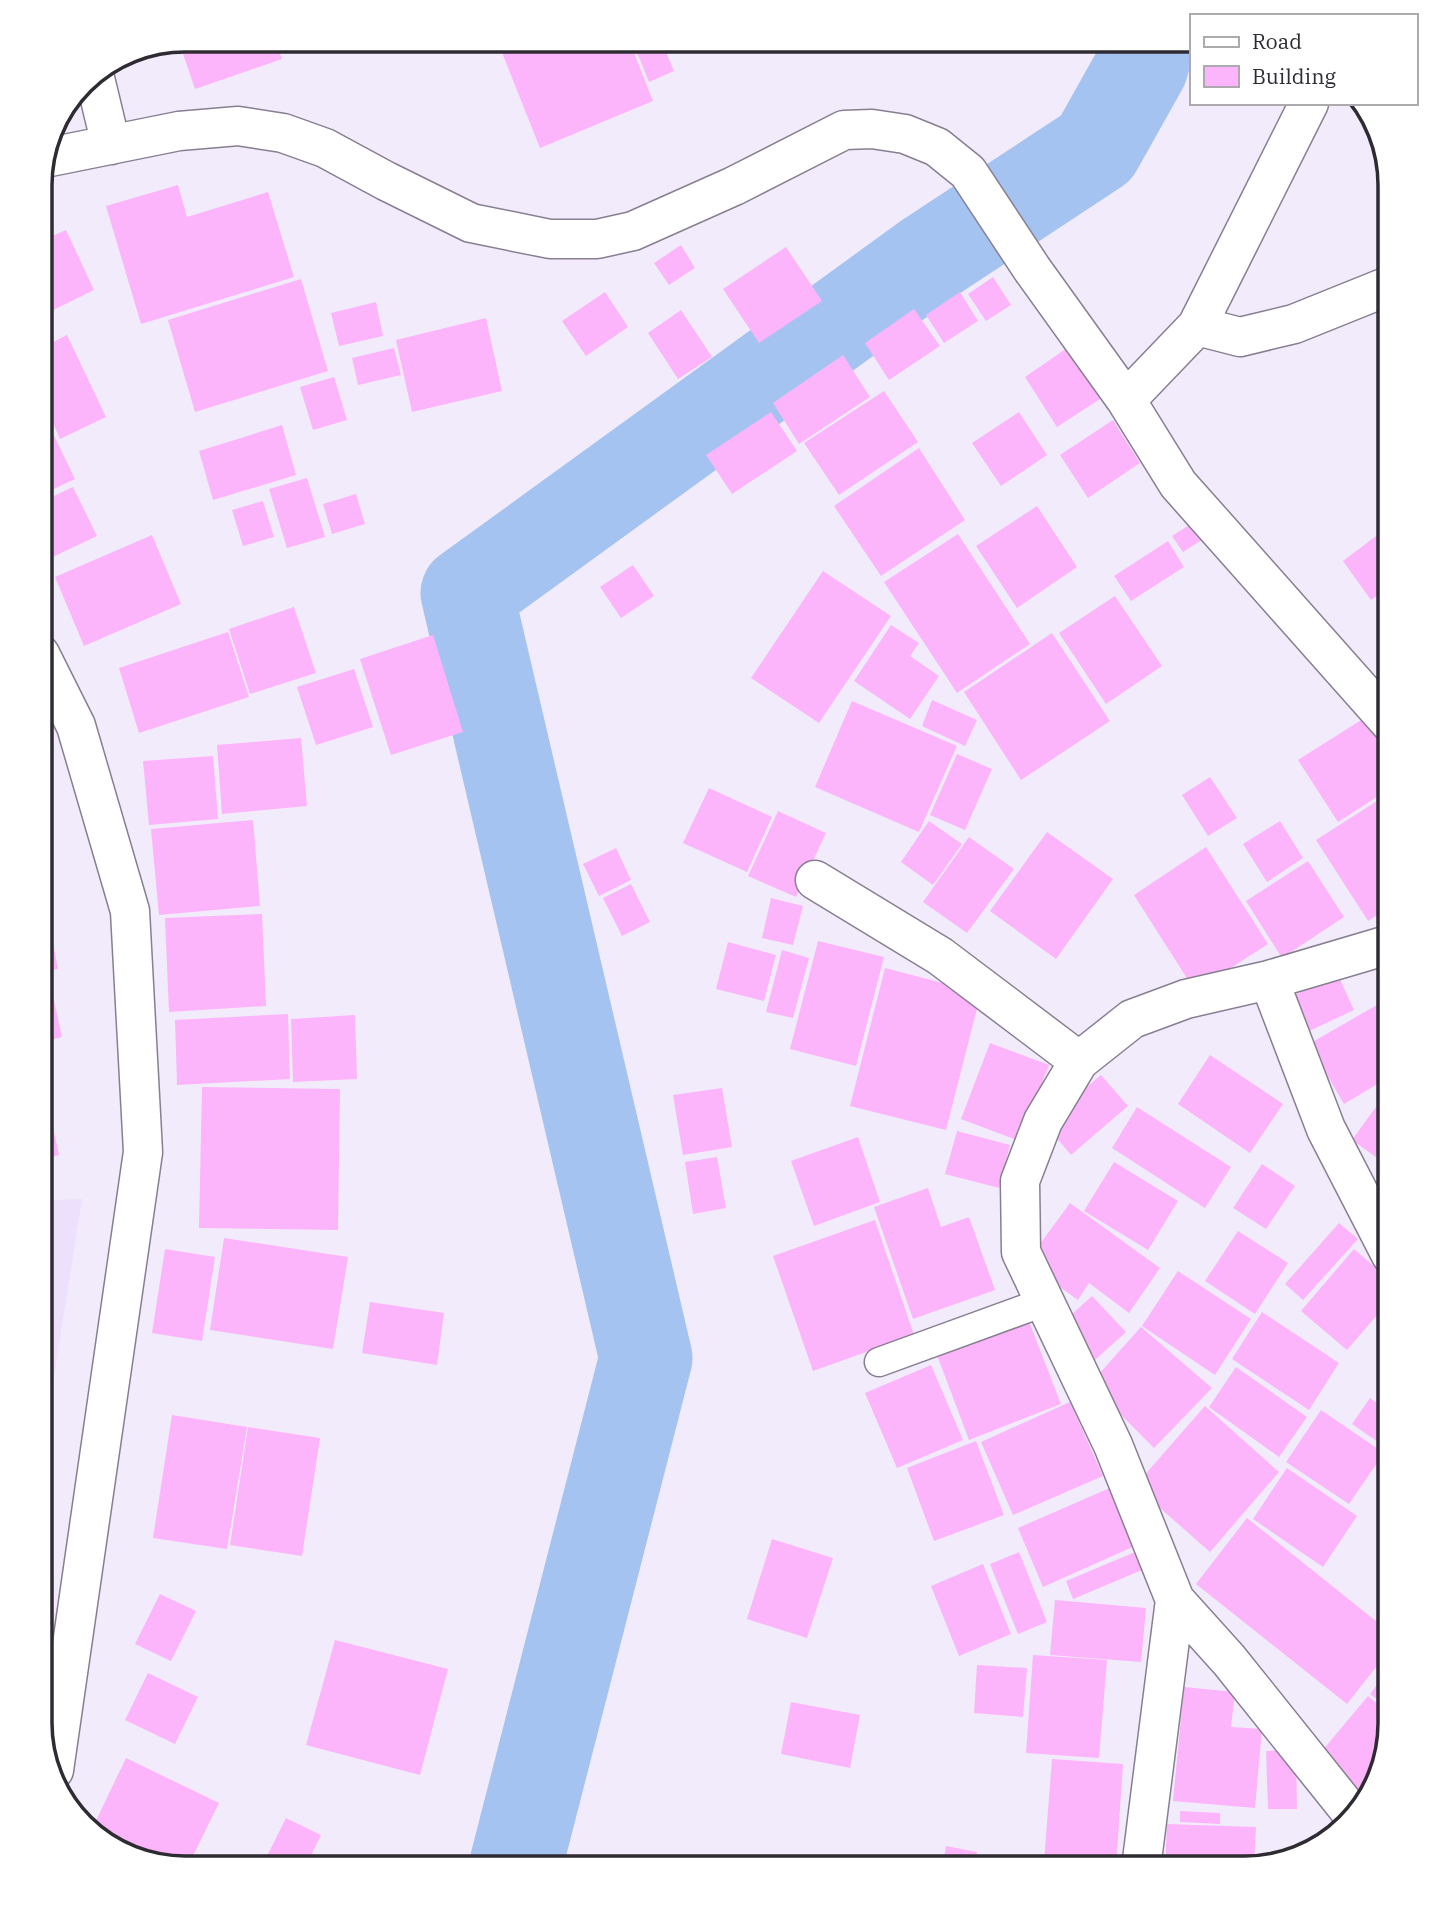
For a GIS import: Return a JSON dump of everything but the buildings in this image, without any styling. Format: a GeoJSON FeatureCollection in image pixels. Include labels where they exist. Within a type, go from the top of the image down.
{"type":"FeatureCollection","features":[{"type":"Feature","properties":{"kind":"street"},"geometry":{"type":"LineString","coordinates":[[97,86],[111,145]]}},
{"type":"Feature","properties":{"kind":"street"},"geometry":{"type":"LineString","coordinates":[[1126,400],[1197,326],[1308,105]]}},
{"type":"Feature","properties":{"kind":"street"},"geometry":{"type":"LineString","coordinates":[[56,156],[179,131],[238,126],[283,133],[325,148],[471,223],[550,239],[597,239],[633,231],[734,186],[844,130],[872,129],[905,134],[937,147],[968,172],[1032,270],[1126,400],[1178,484],[1378,709]]}},
{"type":"Feature","properties":{"kind":"street"},"geometry":{"type":"LineString","coordinates":[[1197,326],[1240,337],[1294,324],[1378,290]]}},
{"type":"Feature","properties":{"kind":"street"},"geometry":{"type":"LineString","coordinates":[[53,679],[76,726],[130,911],[143,1152],[56,1753]]}},
{"type":"Feature","properties":{"kind":"street"},"geometry":{"type":"LineString","coordinates":[[815,880],[940,956],[1079,1061]]}},
{"type":"Feature","properties":{"kind":"street"},"geometry":{"type":"LineString","coordinates":[[1347,1808],[1229,1660],[1175,1600],[1113,1445],[1021,1252],[1020,1181],[1043,1121],[1079,1061],[1132,1019],[1186,999],[1269,980],[1378,948]]}},
{"type":"Feature","properties":{"kind":"street"},"geometry":{"type":"LineString","coordinates":[[1269,980],[1326,1129],[1378,1230]]}},
{"type":"Feature","properties":{"kind":"street"},"geometry":{"type":"LineString","coordinates":[[1142,1856],[1175,1600]]}},
{"type":"Feature","properties":{"kind":"lane"},"geometry":{"type":"LineString","coordinates":[[879,1362],[1044,1302]]}},
{"type":"Feature","properties":{"kind":"shaded area"},"geometry":{"type":"Polygon","coordinates":[[[82,1199],[52,1388],[52,1200],[82,1199]]]}},
{"type":"Feature","properties":{"kind":"waterway"},"geometry":{"type":"LineString","coordinates":[[518,1856],[646,1358],[467,593],[929,258],[1096,148],[1142,66],[1146,53]]}}]}
